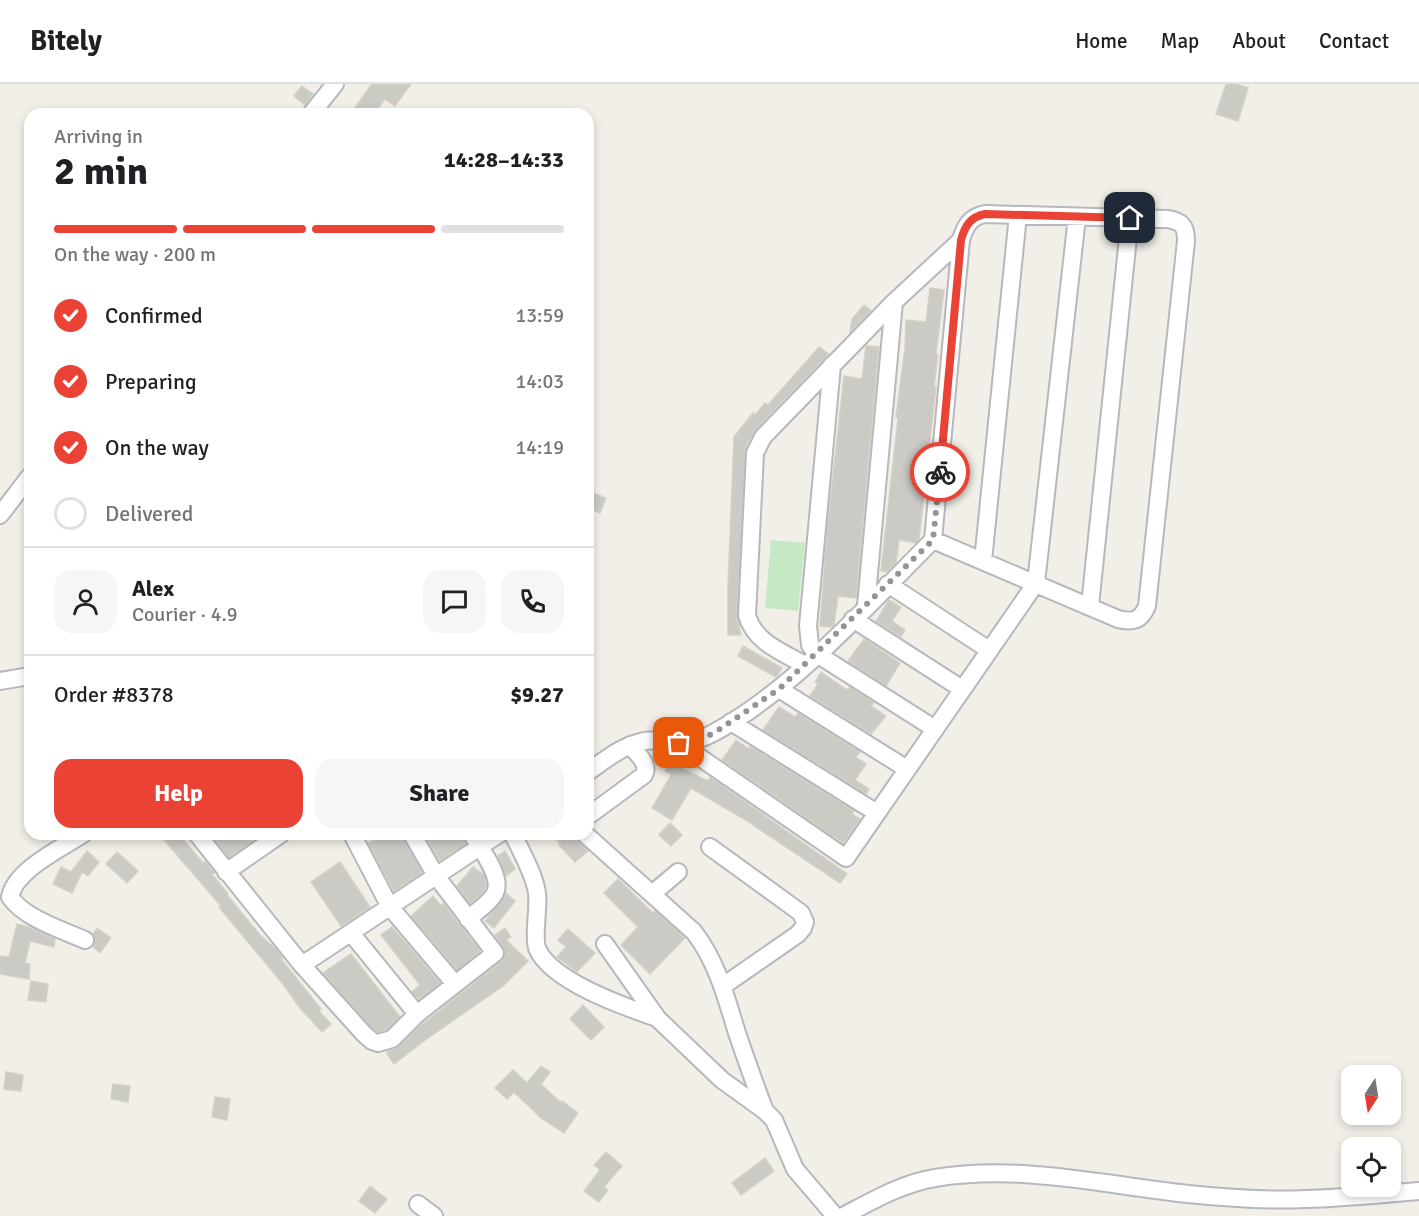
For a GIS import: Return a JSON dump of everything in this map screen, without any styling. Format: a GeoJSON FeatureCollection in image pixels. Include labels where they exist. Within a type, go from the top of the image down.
{"type":"FeatureCollection","features":[{"type":"Feature","properties":{"kind":"street"},"geometry":{"type":"LineString","coordinates":[[316,108],[335,84]]}},
{"type":"Feature","properties":{"kind":"street"},"geometry":{"type":"LineString","coordinates":[[594,768],[630,745],[654,740],[679,743],[706,737],[731,722],[779,689],[933,540],[961,240],[968,222],[985,214],[1167,219],[1180,222],[1186,232],[1184,264],[1147,606],[1143,614],[1138,620],[1128,621],[933,540]]}},
{"type":"Feature","properties":{"kind":"street"},"geometry":{"type":"LineString","coordinates":[[983,561],[1018,215]]}},
{"type":"Feature","properties":{"kind":"street"},"geometry":{"type":"LineString","coordinates":[[679,743],[846,858],[1035,583],[1077,217]]}},
{"type":"Feature","properties":{"kind":"street"},"geometry":{"type":"LineString","coordinates":[[1090,606],[1130,218]]}},
{"type":"Feature","properties":{"kind":"street"},"geometry":{"type":"LineString","coordinates":[[935,729],[811,660],[764,641],[756,634],[750,625],[747,604],[754,464],[755,453],[763,437],[894,302],[961,240]]}},
{"type":"Feature","properties":{"kind":"street"},"geometry":{"type":"LineString","coordinates":[[866,606],[894,302]]}},
{"type":"Feature","properties":{"kind":"street"},"geometry":{"type":"LineString","coordinates":[[811,660],[808,627],[832,365]]}},
{"type":"Feature","properties":{"kind":"street"},"geometry":{"type":"LineString","coordinates":[[0,515],[24,484]]}},
{"type":"Feature","properties":{"kind":"street"},"geometry":{"type":"LineString","coordinates":[[888,584],[989,650]]}},
{"type":"Feature","properties":{"kind":"street"},"geometry":{"type":"LineString","coordinates":[[853,619],[962,689]]}},
{"type":"Feature","properties":{"kind":"street"},"geometry":{"type":"LineString","coordinates":[[0,681],[24,677]]}},
{"type":"Feature","properties":{"kind":"street"},"geometry":{"type":"LineString","coordinates":[[779,689],[907,769]]}},
{"type":"Feature","properties":{"kind":"street"},"geometry":{"type":"LineString","coordinates":[[731,722],[877,813]]}},
{"type":"Feature","properties":{"kind":"street"},"geometry":{"type":"LineString","coordinates":[[594,812],[644,775],[646,766],[630,745]]}},
{"type":"Feature","properties":{"kind":"street"},"geometry":{"type":"LineString","coordinates":[[74,840],[19,878],[12,887],[10,897],[15,905],[28,914],[85,940]]}},
{"type":"Feature","properties":{"kind":"street"},"geometry":{"type":"LineString","coordinates":[[202,840],[302,965],[372,1041],[378,1043],[392,1039],[417,1014],[495,953],[436,876],[415,840]]}},
{"type":"Feature","properties":{"kind":"street"},"geometry":{"type":"LineString","coordinates":[[226,872],[272,840]]}},
{"type":"Feature","properties":{"kind":"street"},"geometry":{"type":"LineString","coordinates":[[355,840],[390,907],[455,984]]}},
{"type":"Feature","properties":{"kind":"street"},"geometry":{"type":"LineString","coordinates":[[516,840],[537,891],[535,939],[538,950],[564,977],[589,992],[658,1018]]}},
{"type":"Feature","properties":{"kind":"street"},"geometry":{"type":"LineString","coordinates":[[592,840],[694,932],[711,958],[723,986],[748,1067],[765,1111]]}},
{"type":"Feature","properties":{"kind":"street"},"geometry":{"type":"LineString","coordinates":[[302,965],[436,876],[476,841],[498,881],[497,888],[489,901],[468,919]]}},
{"type":"Feature","properties":{"kind":"street"},"geometry":{"type":"LineString","coordinates":[[710,847],[801,913],[806,922],[798,934],[723,986]]}},
{"type":"Feature","properties":{"kind":"street"},"geometry":{"type":"LineString","coordinates":[[652,894],[678,872]]}},
{"type":"Feature","properties":{"kind":"street"},"geometry":{"type":"LineString","coordinates":[[351,933],[417,1014]]}},
{"type":"Feature","properties":{"kind":"street"},"geometry":{"type":"LineString","coordinates":[[605,944],[658,1018],[722,1080],[774,1120],[795,1169],[835,1216]]}},
{"type":"Feature","properties":{"kind":"street"},"geometry":{"type":"LineString","coordinates":[[843,1216],[900,1188],[922,1181],[983,1174],[1022,1174],[1188,1194],[1249,1198],[1304,1200],[1419,1191]]}},
{"type":"Feature","properties":{"kind":"street"},"geometry":{"type":"LineString","coordinates":[[418,1204],[434,1216]]}},
{"type":"Feature","properties":{"kind":"green space"},"geometry":{"type":"Polygon","coordinates":[[[771,540],[805,543],[798,611],[765,608],[771,540]]]}},
{"type":"Feature","properties":{"kind":"building"},"geometry":{"type":"Polygon","coordinates":[[[372,84],[411,84],[395,106],[385,99],[378,108],[354,108],[372,84]]]}},
{"type":"Feature","properties":{"kind":"building"},"geometry":{"type":"Polygon","coordinates":[[[1226,84],[1248,88],[1238,121],[1216,114],[1226,84]]]}},
{"type":"Feature","properties":{"kind":"building"},"geometry":{"type":"Polygon","coordinates":[[[302,86],[313,94],[305,105],[294,96],[302,86]]]}},
{"type":"Feature","properties":{"kind":"building"},"geometry":{"type":"Polygon","coordinates":[[[930,288],[944,290],[919,539],[916,543],[899,540],[896,563],[887,572],[881,571],[906,320],[926,322],[930,288]]]}},
{"type":"Feature","properties":{"kind":"building"},"geometry":{"type":"Polygon","coordinates":[[[864,305],[871,311],[850,332],[852,319],[864,305]]]}},
{"type":"Feature","properties":{"kind":"building"},"geometry":{"type":"Polygon","coordinates":[[[866,346],[879,347],[856,598],[838,596],[834,625],[820,626],[827,530],[844,376],[862,379],[866,346]]]}},
{"type":"Feature","properties":{"kind":"building"},"geometry":{"type":"Polygon","coordinates":[[[819,347],[829,354],[755,430],[746,446],[737,614],[741,635],[728,635],[734,437],[753,413],[755,415],[765,403],[768,405],[819,347]]]}},
{"type":"Feature","properties":{"kind":"building"},"geometry":{"type":"Polygon","coordinates":[[[594,493],[606,498],[600,513],[594,510],[594,493]]]}},
{"type":"Feature","properties":{"kind":"building"},"geometry":{"type":"Polygon","coordinates":[[[889,600],[901,607],[892,621],[905,630],[901,637],[876,621],[889,600]]]}},
{"type":"Feature","properties":{"kind":"building"},"geometry":{"type":"Polygon","coordinates":[[[864,639],[900,663],[886,686],[848,661],[864,639]]]}},
{"type":"Feature","properties":{"kind":"building"},"geometry":{"type":"Polygon","coordinates":[[[743,646],[782,668],[777,676],[738,656],[743,646]]]}},
{"type":"Feature","properties":{"kind":"building"},"geometry":{"type":"Polygon","coordinates":[[[821,672],[847,690],[850,687],[874,703],[871,706],[886,716],[871,734],[810,696],[818,684],[815,682],[821,672]]]}},
{"type":"Feature","properties":{"kind":"building"},"geometry":{"type":"Polygon","coordinates":[[[779,707],[795,717],[798,713],[860,752],[856,757],[866,764],[855,780],[869,789],[866,794],[763,730],[779,707]]]}},
{"type":"Feature","properties":{"kind":"building"},"geometry":{"type":"Polygon","coordinates":[[[736,740],[749,749],[750,746],[854,811],[852,814],[860,819],[843,843],[722,760],[736,740]]]}},
{"type":"Feature","properties":{"kind":"building"},"geometry":{"type":"Polygon","coordinates":[[[671,761],[708,781],[710,777],[847,874],[840,883],[744,819],[691,788],[672,820],[652,808],[671,775],[665,771],[671,761]]]}},
{"type":"Feature","properties":{"kind":"building"},"geometry":{"type":"Polygon","coordinates":[[[670,823],[682,835],[671,846],[659,835],[670,823]]]}},
{"type":"Feature","properties":{"kind":"building"},"geometry":{"type":"Polygon","coordinates":[[[164,840],[184,840],[203,863],[205,861],[215,873],[212,874],[227,895],[261,936],[276,949],[283,958],[281,959],[321,1009],[319,1011],[331,1024],[322,1032],[219,907],[221,906],[164,840]]]}},
{"type":"Feature","properties":{"kind":"building"},"geometry":{"type":"Polygon","coordinates":[[[215,840],[254,840],[229,857],[215,840]]]}},
{"type":"Feature","properties":{"kind":"building"},"geometry":{"type":"Polygon","coordinates":[[[374,840],[405,840],[422,873],[394,891],[368,843],[374,840]]]}},
{"type":"Feature","properties":{"kind":"building"},"geometry":{"type":"Polygon","coordinates":[[[428,840],[464,840],[466,844],[440,861],[428,840]]]}},
{"type":"Feature","properties":{"kind":"building"},"geometry":{"type":"Polygon","coordinates":[[[557,840],[577,840],[588,851],[575,862],[557,840]]]}},
{"type":"Feature","properties":{"kind":"building"},"geometry":{"type":"Polygon","coordinates":[[[87,851],[99,862],[88,876],[82,872],[72,893],[53,884],[61,867],[71,872],[87,851]]]}},
{"type":"Feature","properties":{"kind":"building"},"geometry":{"type":"Polygon","coordinates":[[[505,851],[515,869],[506,876],[498,856],[505,851]]]}},
{"type":"Feature","properties":{"kind":"building"},"geometry":{"type":"Polygon","coordinates":[[[117,852],[138,871],[127,883],[106,864],[117,852]]]}},
{"type":"Feature","properties":{"kind":"building"},"geometry":{"type":"Polygon","coordinates":[[[340,862],[370,907],[341,926],[311,882],[340,862]]]}},
{"type":"Feature","properties":{"kind":"building"},"geometry":{"type":"Polygon","coordinates":[[[473,867],[484,875],[486,886],[470,904],[457,886],[473,867]]]}},
{"type":"Feature","properties":{"kind":"building"},"geometry":{"type":"Polygon","coordinates":[[[618,879],[653,913],[655,911],[685,938],[650,974],[621,945],[638,927],[604,893],[618,879]]]}},
{"type":"Feature","properties":{"kind":"building"},"geometry":{"type":"Polygon","coordinates":[[[506,893],[515,901],[494,928],[485,921],[501,903],[506,893]]]}},
{"type":"Feature","properties":{"kind":"building"},"geometry":{"type":"Polygon","coordinates":[[[433,896],[441,906],[443,903],[480,951],[457,970],[411,916],[433,896]]]}},
{"type":"Feature","properties":{"kind":"building"},"geometry":{"type":"Polygon","coordinates":[[[17,924],[55,939],[54,947],[30,941],[25,963],[30,964],[29,979],[0,974],[0,956],[9,957],[17,924]]]}},
{"type":"Feature","properties":{"kind":"building"},"geometry":{"type":"Polygon","coordinates":[[[392,927],[440,983],[419,999],[412,992],[420,985],[381,935],[392,927]]]}},
{"type":"Feature","properties":{"kind":"building"},"geometry":{"type":"Polygon","coordinates":[[[97,928],[111,938],[100,953],[93,947],[95,939],[93,934],[97,928]]]}},
{"type":"Feature","properties":{"kind":"building"},"geometry":{"type":"Polygon","coordinates":[[[505,928],[511,937],[506,940],[528,961],[503,986],[394,1064],[386,1052],[399,1046],[420,1026],[502,961],[505,951],[495,935],[505,928]]]}},
{"type":"Feature","properties":{"kind":"building"},"geometry":{"type":"Polygon","coordinates":[[[568,929],[595,953],[577,972],[557,957],[566,947],[558,940],[568,929]]]}},
{"type":"Feature","properties":{"kind":"building"},"geometry":{"type":"Polygon","coordinates":[[[351,954],[400,1017],[387,1030],[378,1032],[371,1027],[323,973],[351,954]]]}},
{"type":"Feature","properties":{"kind":"building"},"geometry":{"type":"Polygon","coordinates":[[[31,981],[48,984],[46,1002],[28,1000],[31,981]]]}},
{"type":"Feature","properties":{"kind":"building"},"geometry":{"type":"Polygon","coordinates":[[[583,1005],[604,1027],[591,1040],[570,1019],[583,1005]]]}},
{"type":"Feature","properties":{"kind":"building"},"geometry":{"type":"Polygon","coordinates":[[[541,1066],[550,1072],[541,1084],[561,1103],[562,1101],[578,1113],[564,1133],[541,1118],[514,1092],[507,1099],[495,1088],[513,1070],[527,1083],[541,1066]]]}},
{"type":"Feature","properties":{"kind":"building"},"geometry":{"type":"Polygon","coordinates":[[[6,1072],[23,1075],[21,1091],[4,1089],[6,1072]]]}},
{"type":"Feature","properties":{"kind":"building"},"geometry":{"type":"Polygon","coordinates":[[[113,1084],[130,1086],[128,1102],[111,1099],[113,1084]]]}},
{"type":"Feature","properties":{"kind":"building"},"geometry":{"type":"Polygon","coordinates":[[[215,1097],[230,1099],[227,1120],[212,1117],[215,1097]]]}},
{"type":"Feature","properties":{"kind":"building"},"geometry":{"type":"Polygon","coordinates":[[[606,1152],[622,1166],[604,1187],[608,1190],[599,1202],[584,1191],[600,1170],[594,1165],[606,1152]]]}},
{"type":"Feature","properties":{"kind":"building"},"geometry":{"type":"Polygon","coordinates":[[[765,1158],[774,1171],[741,1195],[732,1183],[765,1158]]]}},
{"type":"Feature","properties":{"kind":"building"},"geometry":{"type":"Polygon","coordinates":[[[370,1186],[387,1199],[375,1213],[359,1201],[370,1186]]]}},
{"type":"Feature","properties":{"kind":"way so far"},"geometry":{"type":"LineString","coordinates":[[679,743],[706,737],[751,710],[779,689],[933,540],[940,472]]}},
{"type":"Feature","properties":{"kind":"route"},"geometry":{"type":"LineString","coordinates":[[940,472],[961,240],[968,222],[985,214],[1130,218]]}}]}
